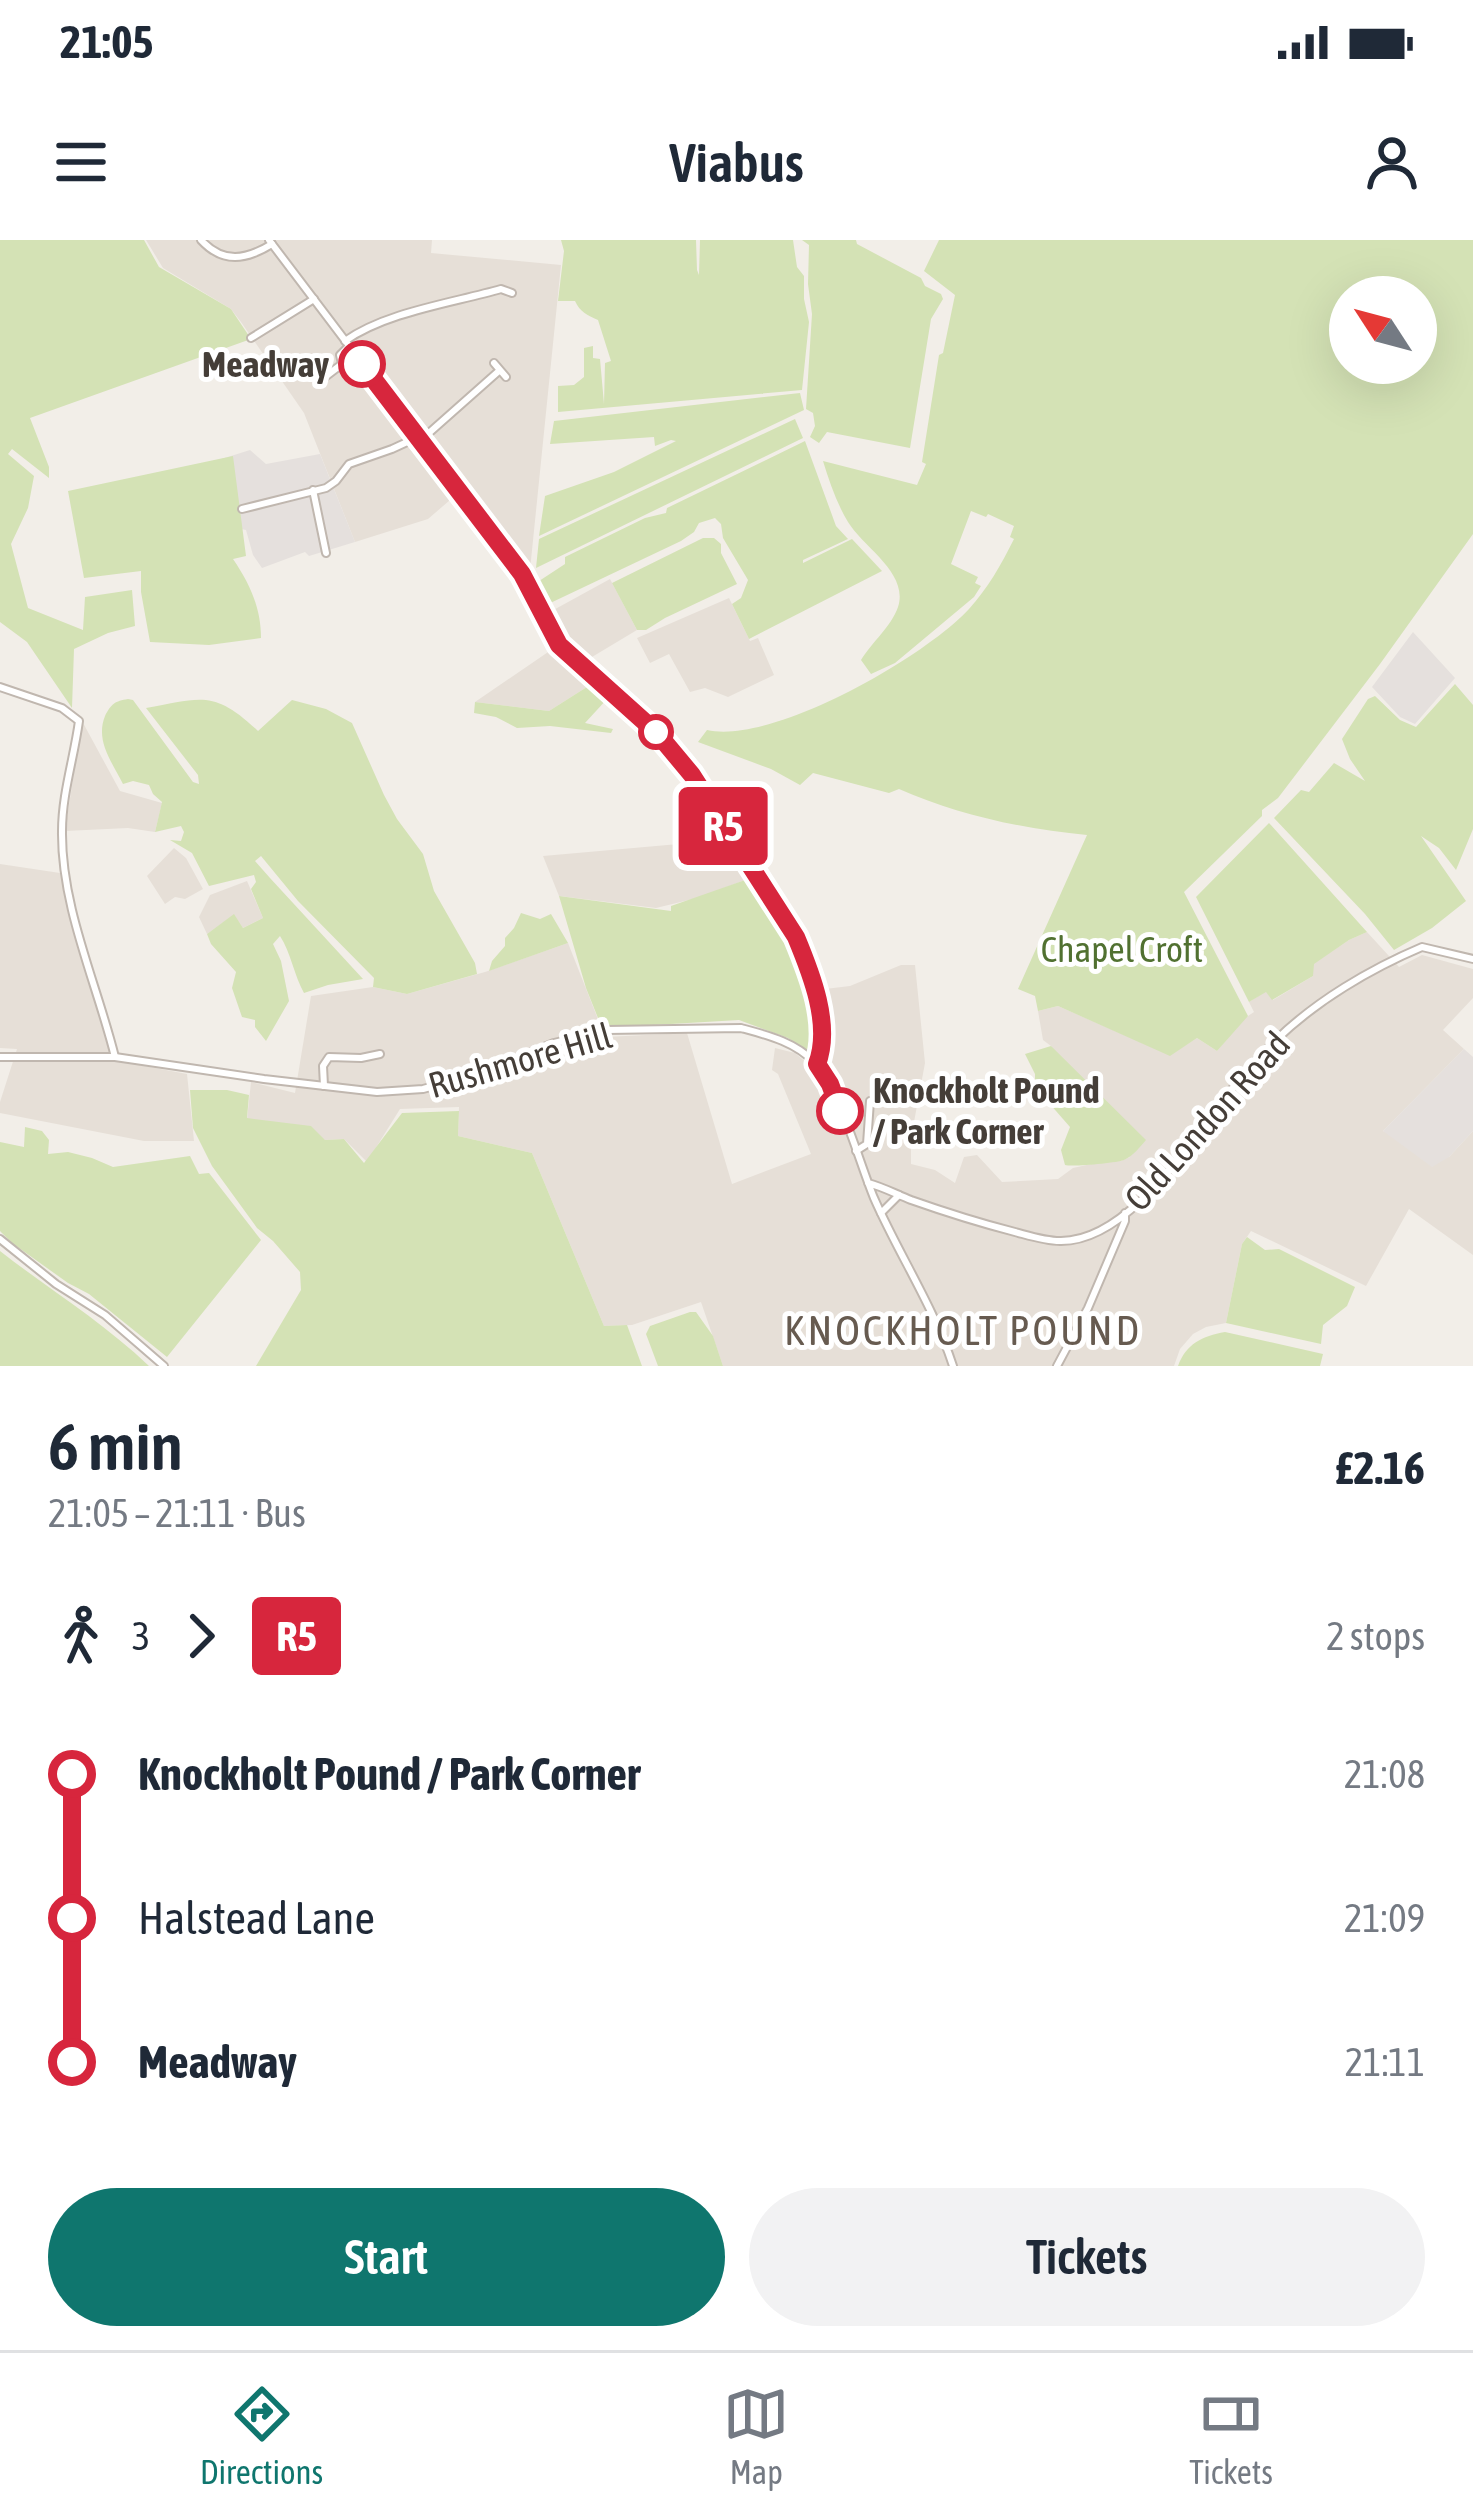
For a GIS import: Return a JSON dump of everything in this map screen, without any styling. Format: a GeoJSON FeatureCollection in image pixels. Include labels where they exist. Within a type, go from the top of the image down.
{"type":"FeatureCollection","features":[{"type":"Feature","properties":{"kind":"street"},"geometry":{"type":"LineString","coordinates":[[201,240],[217,254],[238,258],[255,254],[271,242],[522,574],[559,645],[657,733],[692,775],[796,937],[820,1020],[822,1051],[817,1064],[830,1084],[881,1213],[936,1321],[953,1366]]}},
{"type":"Feature","properties":{"kind":"street"},"geometry":{"type":"LineString","coordinates":[[360,361],[351,367],[340,356],[368,328],[501,289],[512,293]]}},
{"type":"Feature","properties":{"kind":"street"},"geometry":{"type":"LineString","coordinates":[[251,338],[314,298]]}},
{"type":"Feature","properties":{"kind":"street"},"geometry":{"type":"LineString","coordinates":[[321,380],[343,364]]}},
{"type":"Feature","properties":{"kind":"street"},"geometry":{"type":"LineString","coordinates":[[242,509],[332,485],[356,461],[419,438],[500,370]]}},
{"type":"Feature","properties":{"kind":"street"},"geometry":{"type":"LineString","coordinates":[[313,490],[326,553]]}},
{"type":"Feature","properties":{"kind":"street"},"geometry":{"type":"LineString","coordinates":[[0,688],[62,708],[79,721],[63,814],[66,883],[115,1057]]}},
{"type":"Feature","properties":{"kind":"street","name":"Old London Road"},"geometry":{"type":"LineString","coordinates":[[868,1183],[975,1221],[1044,1239],[1072,1240],[1125,1214],[1184,1153],[1276,1040],[1318,1004],[1422,947],[1473,959]]}},
{"type":"Feature","properties":{"kind":"street","name":"Rushmore Hill"},"geometry":{"type":"LineString","coordinates":[[0,1058],[115,1057],[377,1092],[423,1089],[471,1076],[554,1043],[607,1030],[741,1028],[784,1042],[817,1064]]}},
{"type":"Feature","properties":{"kind":"street"},"geometry":{"type":"LineString","coordinates":[[323,1086],[323,1066],[329,1057],[380,1054]]}},
{"type":"Feature","properties":{"kind":"street"},"geometry":{"type":"LineString","coordinates":[[856,1151],[867,1144],[870,1101]]}},
{"type":"Feature","properties":{"kind":"street"},"geometry":{"type":"LineString","coordinates":[[881,1213],[899,1195]]}},
{"type":"Feature","properties":{"kind":"street"},"geometry":{"type":"LineString","coordinates":[[1057,1366],[1088,1308],[1125,1214]]}},
{"type":"Feature","properties":{"kind":"street"},"geometry":{"type":"LineString","coordinates":[[1106,1227],[1118,1236]]}},
{"type":"Feature","properties":{"kind":"street"},"geometry":{"type":"LineString","coordinates":[[0,1239],[56,1284],[105,1315],[164,1366]]}},
{"type":"Feature","properties":{"kind":"shaded area"},"geometry":{"type":"Polygon","coordinates":[[[146,240],[432,240],[431,253],[561,265],[530,570],[464,488],[428,519],[355,542],[304,413],[231,309],[163,268],[146,240]]]}},
{"type":"Feature","properties":{"kind":"shaded area"},"geometry":{"type":"Polygon","coordinates":[[[250,450],[266,464],[320,454],[355,542],[309,556],[305,552],[262,568],[246,530],[236,528],[212,462],[250,450]]]}},
{"type":"Feature","properties":{"kind":"shaded area"},"geometry":{"type":"Polygon","coordinates":[[[610,579],[637,630],[587,660],[564,641],[548,613],[610,579]]]}},
{"type":"Feature","properties":{"kind":"shaded area"},"geometry":{"type":"Polygon","coordinates":[[[729,598],[750,641],[758,638],[774,675],[728,697],[705,688],[690,692],[669,654],[650,663],[637,638],[729,598]]]}},
{"type":"Feature","properties":{"kind":"shaded area"},"geometry":{"type":"Polygon","coordinates":[[[1413,632],[1455,678],[1415,724],[1400,717],[1372,687],[1413,632]]]}},
{"type":"Feature","properties":{"kind":"shaded area"},"geometry":{"type":"Polygon","coordinates":[[[554,648],[590,685],[549,711],[475,702],[554,648]]]}},
{"type":"Feature","properties":{"kind":"shaded area"},"geometry":{"type":"Polygon","coordinates":[[[82,721],[120,791],[162,803],[155,832],[128,828],[65,831],[82,721]]]}},
{"type":"Feature","properties":{"kind":"shaded area"},"geometry":{"type":"Polygon","coordinates":[[[724,840],[748,879],[656,908],[559,896],[543,856],[724,840]]]}},
{"type":"Feature","properties":{"kind":"shaded area"},"geometry":{"type":"Polygon","coordinates":[[[174,848],[186,858],[203,889],[165,904],[147,876],[174,848]]]}},
{"type":"Feature","properties":{"kind":"shaded area"},"geometry":{"type":"Polygon","coordinates":[[[0,864],[60,873],[113,1060],[187,1074],[194,1141],[144,1141],[0,1113],[17,1049],[0,1048],[0,864]]]}},
{"type":"Feature","properties":{"kind":"shaded area"},"geometry":{"type":"Polygon","coordinates":[[[247,881],[263,918],[243,928],[234,915],[207,934],[199,917],[210,895],[247,881]]]}},
{"type":"Feature","properties":{"kind":"shaded area"},"geometry":{"type":"Polygon","coordinates":[[[1367,932],[1399,967],[1422,955],[1473,969],[1473,998],[1443,1030],[1464,1049],[1383,1131],[1449,1157],[1473,1131],[1473,1255],[1409,1209],[1366,1286],[1251,1231],[1242,1244],[1226,1323],[1193,1334],[1174,1366],[723,1366],[701,1302],[632,1325],[604,1326],[532,1153],[458,1136],[459,1107],[400,1109],[367,1162],[344,1139],[325,1140],[247,1120],[251,1082],[295,1093],[311,996],[373,987],[407,994],[568,943],[605,1037],[687,1033],[732,1184],[811,1154],[778,1074],[772,1070],[775,1048],[795,1053],[814,1069],[821,1064],[825,1020],[817,990],[850,986],[901,965],[915,965],[925,1063],[911,1164],[935,1170],[955,1183],[964,1157],[977,1155],[1002,1182],[1058,1179],[1073,1168],[1130,1157],[1043,1040],[1038,1011],[1058,1006],[1170,1055],[1197,1038],[1217,1051],[1254,1012],[1249,1002],[1266,991],[1273,1000],[1313,976],[1313,964],[1367,932]]]}},
{"type":"Feature","properties":{"kind":"shaded area"},"geometry":{"type":"Polygon","coordinates":[[[1464,1049],[1473,1057],[1473,1131],[1449,1157],[1432,1167],[1383,1131],[1464,1049]]]}},
{"type":"Feature","properties":{"kind":"green space"},"geometry":{"type":"Polygon","coordinates":[[[0,240],[144,240],[159,267],[231,309],[251,339],[30,418],[49,478],[12,449],[8,454],[34,476],[28,508],[11,544],[28,608],[83,630],[85,597],[132,590],[135,626],[74,649],[72,708],[27,642],[0,622],[0,240]]]}},
{"type":"Feature","properties":{"kind":"green space"},"geometry":{"type":"Polygon","coordinates":[[[561,240],[696,240],[699,275],[700,240],[793,240],[797,267],[804,276],[809,322],[802,390],[558,412],[558,386],[574,385],[584,377],[584,348],[593,346],[593,358],[600,359],[604,404],[605,363],[611,361],[598,320],[575,301],[558,301],[561,240]]]}},
{"type":"Feature","properties":{"kind":"green space"},"geometry":{"type":"Polygon","coordinates":[[[802,240],[856,240],[941,294],[943,299],[931,319],[910,448],[827,432],[819,443],[810,437],[815,426],[813,413],[806,409],[812,314],[809,245],[802,240]]]}},
{"type":"Feature","properties":{"kind":"green space","name":"Chapel Croft"},"geometry":{"type":"Polygon","coordinates":[[[939,240],[1473,240],[1473,534],[1278,798],[1184,892],[1248,1016],[1217,1051],[1197,1038],[1170,1056],[1058,1006],[1038,1011],[1035,996],[1018,989],[1087,835],[991,820],[899,789],[889,793],[813,773],[800,785],[698,742],[707,730],[735,731],[807,711],[884,672],[948,629],[994,576],[1014,539],[1010,537],[1014,526],[971,511],[951,564],[978,577],[975,583],[981,586],[974,597],[895,663],[871,674],[861,660],[895,614],[900,595],[891,572],[848,522],[823,461],[917,485],[926,464],[922,462],[939,355],[955,295],[924,271],[939,240]]]}},
{"type":"Feature","properties":{"kind":"green space"},"geometry":{"type":"Polygon","coordinates":[[[800,393],[804,410],[539,536],[545,496],[614,472],[676,441],[655,446],[654,437],[550,444],[554,421],[800,393]]]}},
{"type":"Feature","properties":{"kind":"green space"},"geometry":{"type":"Polygon","coordinates":[[[795,419],[803,438],[536,568],[539,539],[795,419]]]}},
{"type":"Feature","properties":{"kind":"green space"},"geometry":{"type":"Polygon","coordinates":[[[805,441],[836,526],[848,539],[803,563],[852,539],[882,571],[749,639],[732,604],[741,598],[748,580],[715,518],[699,523],[681,541],[544,606],[533,585],[565,564],[565,557],[645,518],[666,513],[667,508],[805,441]]]}},
{"type":"Feature","properties":{"kind":"green space"},"geometry":{"type":"Polygon","coordinates":[[[233,456],[246,556],[233,559],[253,597],[261,638],[209,645],[150,642],[141,571],[84,578],[68,491],[233,456]]]}},
{"type":"Feature","properties":{"kind":"green space"},"geometry":{"type":"Polygon","coordinates":[[[703,538],[721,544],[737,584],[646,630],[637,630],[612,583],[703,538]]]}},
{"type":"Feature","properties":{"kind":"green space"},"geometry":{"type":"Polygon","coordinates":[[[1455,684],[1473,705],[1473,829],[1456,870],[1439,848],[1421,836],[1466,901],[1394,950],[1274,818],[1301,790],[1309,792],[1334,763],[1365,781],[1342,739],[1368,699],[1375,696],[1400,720],[1416,727],[1455,684]]]}},
{"type":"Feature","properties":{"kind":"green space"},"geometry":{"type":"Polygon","coordinates":[[[590,685],[608,698],[585,723],[613,729],[611,733],[550,726],[517,728],[474,713],[475,702],[549,711],[590,685]]]}},
{"type":"Feature","properties":{"kind":"green space"},"geometry":{"type":"Polygon","coordinates":[[[128,699],[199,784],[198,775],[146,708],[206,700],[230,708],[258,731],[292,700],[326,709],[352,723],[397,819],[423,854],[434,891],[477,974],[407,994],[373,987],[374,978],[261,856],[255,861],[363,979],[304,993],[280,936],[273,944],[289,1001],[266,1041],[255,1020],[242,1017],[232,988],[236,972],[207,934],[234,914],[243,928],[263,918],[251,889],[254,875],[209,886],[192,853],[170,840],[181,841],[181,826],[155,832],[162,802],[149,785],[123,784],[103,743],[107,712],[128,699]]]}},
{"type":"Feature","properties":{"kind":"green space"},"geometry":{"type":"Polygon","coordinates":[[[1269,823],[1367,932],[1314,964],[1313,976],[1272,1000],[1266,992],[1249,1002],[1196,897],[1269,823]]]}},
{"type":"Feature","properties":{"kind":"green space"},"geometry":{"type":"Polygon","coordinates":[[[748,879],[801,959],[817,1038],[812,1055],[788,1038],[739,1020],[602,1028],[559,896],[671,911],[671,906],[748,879]]]}},
{"type":"Feature","properties":{"kind":"green space"},"geometry":{"type":"Polygon","coordinates":[[[521,913],[540,919],[551,914],[568,943],[489,971],[492,961],[521,913]]]}},
{"type":"Feature","properties":{"kind":"green space"},"geometry":{"type":"Polygon","coordinates":[[[1051,1046],[1146,1140],[1130,1156],[1113,1162],[1065,1165],[1061,1150],[1070,1127],[1035,1087],[1035,1074],[1025,1054],[1051,1046]]]}},
{"type":"Feature","properties":{"kind":"green space"},"geometry":{"type":"Polygon","coordinates":[[[190,1090],[249,1095],[247,1118],[311,1126],[325,1140],[344,1139],[364,1163],[402,1113],[459,1111],[458,1136],[532,1153],[604,1326],[627,1325],[642,1366],[256,1366],[301,1290],[300,1272],[257,1228],[212,1166],[193,1128],[190,1090]]]}},
{"type":"Feature","properties":{"kind":"green space"},"geometry":{"type":"Polygon","coordinates":[[[25,1127],[42,1131],[49,1140],[48,1154],[68,1152],[113,1167],[190,1156],[199,1174],[209,1173],[261,1240],[167,1357],[0,1231],[0,1142],[24,1147],[25,1127]]]}},
{"type":"Feature","properties":{"kind":"green space"},"geometry":{"type":"Polygon","coordinates":[[[1247,1237],[1265,1250],[1279,1249],[1355,1287],[1347,1306],[1323,1325],[1321,1344],[1226,1323],[1247,1237]]]}},
{"type":"Feature","properties":{"kind":"green space"},"geometry":{"type":"Polygon","coordinates":[[[0,1251],[95,1321],[149,1366],[0,1366],[0,1251]]]}},
{"type":"Feature","properties":{"kind":"green space"},"geometry":{"type":"Polygon","coordinates":[[[696,1312],[713,1336],[723,1366],[658,1366],[646,1334],[650,1326],[696,1312]]]}},
{"type":"Feature","properties":{"kind":"green space"},"geometry":{"type":"Polygon","coordinates":[[[1225,1332],[1323,1354],[1320,1366],[1178,1366],[1196,1342],[1225,1332]]]}},
{"type":"Feature","properties":{"kind":"bus line","name":"R5"},"geometry":{"type":"LineString","coordinates":[[362,364],[522,574],[559,645],[657,733],[692,775],[796,937],[820,1020],[822,1051],[817,1064],[840,1111]]}},
{"type":"Feature","properties":{"kind":"place","name":"Meadway"},"geometry":{"type":"Point","coordinates":[362,364]}},
{"type":"Feature","properties":{"kind":"place","name":"Knockholt Pound / Park Corner"},"geometry":{"type":"Point","coordinates":[840,1111]}},
{"type":"Feature","properties":{"kind":"district","name":"KNOCKHOLT POUND"},"geometry":{"type":"Point","coordinates":[963,1330]}}]}
